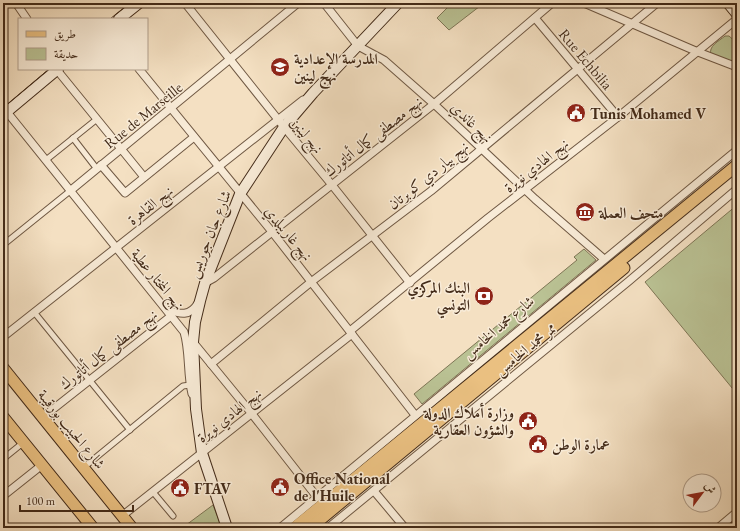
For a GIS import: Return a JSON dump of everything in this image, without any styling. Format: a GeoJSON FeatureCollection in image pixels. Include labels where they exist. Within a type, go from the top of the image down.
{"type":"FeatureCollection","features":[{"type":"Feature","properties":{"kind":"main road"},"geometry":{"type":"LineString","coordinates":[[120,18],[139,3]]}},
{"type":"Feature","properties":{"kind":"main road","name":"شارع جان جوريس"},"geometry":{"type":"LineString","coordinates":[[227,528],[202,453],[196,409],[193,342],[195,322],[200,301],[240,194],[281,124],[313,93],[398,3]]}},
{"type":"Feature","properties":{"kind":"main road"},"geometry":{"type":"LineString","coordinates":[[728,3],[737,14]]}},
{"type":"Feature","properties":{"kind":"main road"},"geometry":{"type":"LineString","coordinates":[[4,111],[57,70]]}},
{"type":"Feature","properties":{"kind":"main road","name":"شارع محمد الخامس"},"geometry":{"type":"LineString","coordinates":[[294,528],[737,165]]}},
{"type":"Feature","properties":{"kind":"main road"},"geometry":{"type":"LineString","coordinates":[[310,528],[737,175]]}},
{"type":"Feature","properties":{"kind":"main road","name":"شارع الحبيب بورقيبة"},"geometry":{"type":"LineString","coordinates":[[3,368],[132,528]]}},
{"type":"Feature","properties":{"kind":"main road"},"geometry":{"type":"LineString","coordinates":[[3,417],[93,528]]}},
{"type":"Feature","properties":{"kind":"street"},"geometry":{"type":"LineString","coordinates":[[16,3],[26,18]]}},
{"type":"Feature","properties":{"kind":"street","name":"نهج لينين"},"geometry":{"type":"LineString","coordinates":[[185,3],[410,283]]}},
{"type":"Feature","properties":{"kind":"street","name":"Rue de Marseille"},"geometry":{"type":"LineString","coordinates":[[3,245],[171,109],[298,3]]}},
{"type":"Feature","properties":{"kind":"street","name":"نهج غاندي"},"geometry":{"type":"LineString","coordinates":[[324,3],[358,46],[384,60],[434,104],[525,190],[604,259]]}},
{"type":"Feature","properties":{"kind":"street","name":"نهج مصطفى كمال أتاتورك"},"geometry":{"type":"LineString","coordinates":[[206,283],[273,233],[434,104],[552,3]]}},
{"type":"Feature","properties":{"kind":"street"},"geometry":{"type":"LineString","coordinates":[[584,3],[631,24],[737,67]]}},
{"type":"Feature","properties":{"kind":"street"},"geometry":{"type":"LineString","coordinates":[[600,3],[601,11]]}},
{"type":"Feature","properties":{"kind":"street","name":"نهج بيار دي كوبرتان"},"geometry":{"type":"LineString","coordinates":[[211,364],[311,282],[431,191],[657,3]]}},
{"type":"Feature","properties":{"kind":"street","name":"Rue Echbilia"},"geometry":{"type":"LineString","coordinates":[[535,18],[618,117]]}},
{"type":"Feature","properties":{"kind":"street","name":"نهج الهادي نويرة"},"geometry":{"type":"LineString","coordinates":[[122,516],[252,414],[488,218],[618,117],[737,19]]}},
{"type":"Feature","properties":{"kind":"street"},"geometry":{"type":"LineString","coordinates":[[59,70],[144,177]]}},
{"type":"Feature","properties":{"kind":"street","name":"نهج غاريبلدي"},"geometry":{"type":"LineString","coordinates":[[140,70],[273,233],[416,415]]}},
{"type":"Feature","properties":{"kind":"street","name":"نهج المختار عطية"},"geometry":{"type":"LineString","coordinates":[[4,111],[46,160],[115,248],[184,332],[190,384],[196,409]]}},
{"type":"Feature","properties":{"kind":"street"},"geometry":{"type":"LineString","coordinates":[[46,160],[97,119]]}},
{"type":"Feature","properties":{"kind":"street","name":"نهج القاهرة"},"geometry":{"type":"LineString","coordinates":[[3,337],[218,167],[281,124]]}},
{"type":"Feature","properties":{"kind":"street"},"geometry":{"type":"LineString","coordinates":[[73,138],[124,193],[194,137]]}},
{"type":"Feature","properties":{"kind":"street","name":"شارع محمد الخامس"},"geometry":{"type":"LineString","coordinates":[[280,528],[737,150]]}},
{"type":"Feature","properties":{"kind":"street","name":"ممر محمد الخامس"},"geometry":{"type":"LineString","coordinates":[[328,528],[623,286],[737,189]]}},
{"type":"Feature","properties":{"kind":"street"},"geometry":{"type":"LineString","coordinates":[[169,313],[190,312],[200,301]]}},
{"type":"Feature","properties":{"kind":"street"},"geometry":{"type":"LineString","coordinates":[[34,312],[130,430]]}},
{"type":"Feature","properties":{"kind":"street","name":"نهج مصطفى كمال أتاتورك"},"geometry":{"type":"LineString","coordinates":[[43,417],[169,313]]}},
{"type":"Feature","properties":{"kind":"street"},"geometry":{"type":"LineString","coordinates":[[193,342],[317,497]]}},
{"type":"Feature","properties":{"kind":"street"},"geometry":{"type":"LineString","coordinates":[[83,468],[183,386],[190,384]]}},
{"type":"Feature","properties":{"kind":"street"},"geometry":{"type":"LineString","coordinates":[[3,459],[24,442]]}},
{"type":"Feature","properties":{"kind":"street"},"geometry":{"type":"LineString","coordinates":[[3,496],[42,465]]}},
{"type":"Feature","properties":{"kind":"street"},"geometry":{"type":"LineString","coordinates":[[374,491],[405,528]]}},
{"type":"Feature","properties":{"kind":"street"},"geometry":{"type":"LineString","coordinates":[[153,492],[173,516]]}},
{"type":"Feature","properties":{"kind":"street"},"geometry":{"type":"LineString","coordinates":[[719,527],[737,512]]}},
{"type":"Feature","properties":{"kind":"green space"},"geometry":{"type":"Polygon","coordinates":[[[452,3],[484,3],[449,30],[437,18],[452,3]]]}},
{"type":"Feature","properties":{"kind":"green space"},"geometry":{"type":"Polygon","coordinates":[[[725,36],[729,36],[737,43],[737,65],[711,55],[710,52],[713,46],[725,36]]]}},
{"type":"Feature","properties":{"kind":"green space"},"geometry":{"type":"Polygon","coordinates":[[[737,205],[737,394],[645,282],[737,205]]]}},
{"type":"Feature","properties":{"kind":"green space"},"geometry":{"type":"Polygon","coordinates":[[[584,249],[596,260],[422,404],[414,394],[577,260],[574,257],[584,249]]]}},
{"type":"Feature","properties":{"kind":"green space"},"geometry":{"type":"Polygon","coordinates":[[[213,505],[222,528],[182,528],[213,505]]]}},
{"type":"Feature","properties":{"kind":"tram line"},"geometry":{"type":"LineString","coordinates":[[111,18],[130,3]]}},
{"type":"Feature","properties":{"kind":"tram line"},"geometry":{"type":"LineString","coordinates":[[3,108],[48,70]]}},
{"type":"Feature","properties":{"kind":"place","name":"المدرسة الإعدادية نهج لينين"},"geometry":{"type":"Point","coordinates":[280,67]}},
{"type":"Feature","properties":{"kind":"place","name":"Tunis Mohamed V"},"geometry":{"type":"Point","coordinates":[576,113]}},
{"type":"Feature","properties":{"kind":"place","name":"متحف العملة"},"geometry":{"type":"Point","coordinates":[585,212]}},
{"type":"Feature","properties":{"kind":"place","name":"البنك المركزي التونسي"},"geometry":{"type":"Point","coordinates":[484,296]}},
{"type":"Feature","properties":{"kind":"place","name":"وزارة أملاك الدولة والشؤون العقارية"},"geometry":{"type":"Point","coordinates":[528,421]}},
{"type":"Feature","properties":{"kind":"place","name":"عمارة الوطن"},"geometry":{"type":"Point","coordinates":[538,444]}},
{"type":"Feature","properties":{"kind":"place","name":"Office National de l'Huile"},"geometry":{"type":"Point","coordinates":[280,487]}},
{"type":"Feature","properties":{"kind":"place","name":"FTAV"},"geometry":{"type":"Point","coordinates":[180,488]}}]}
